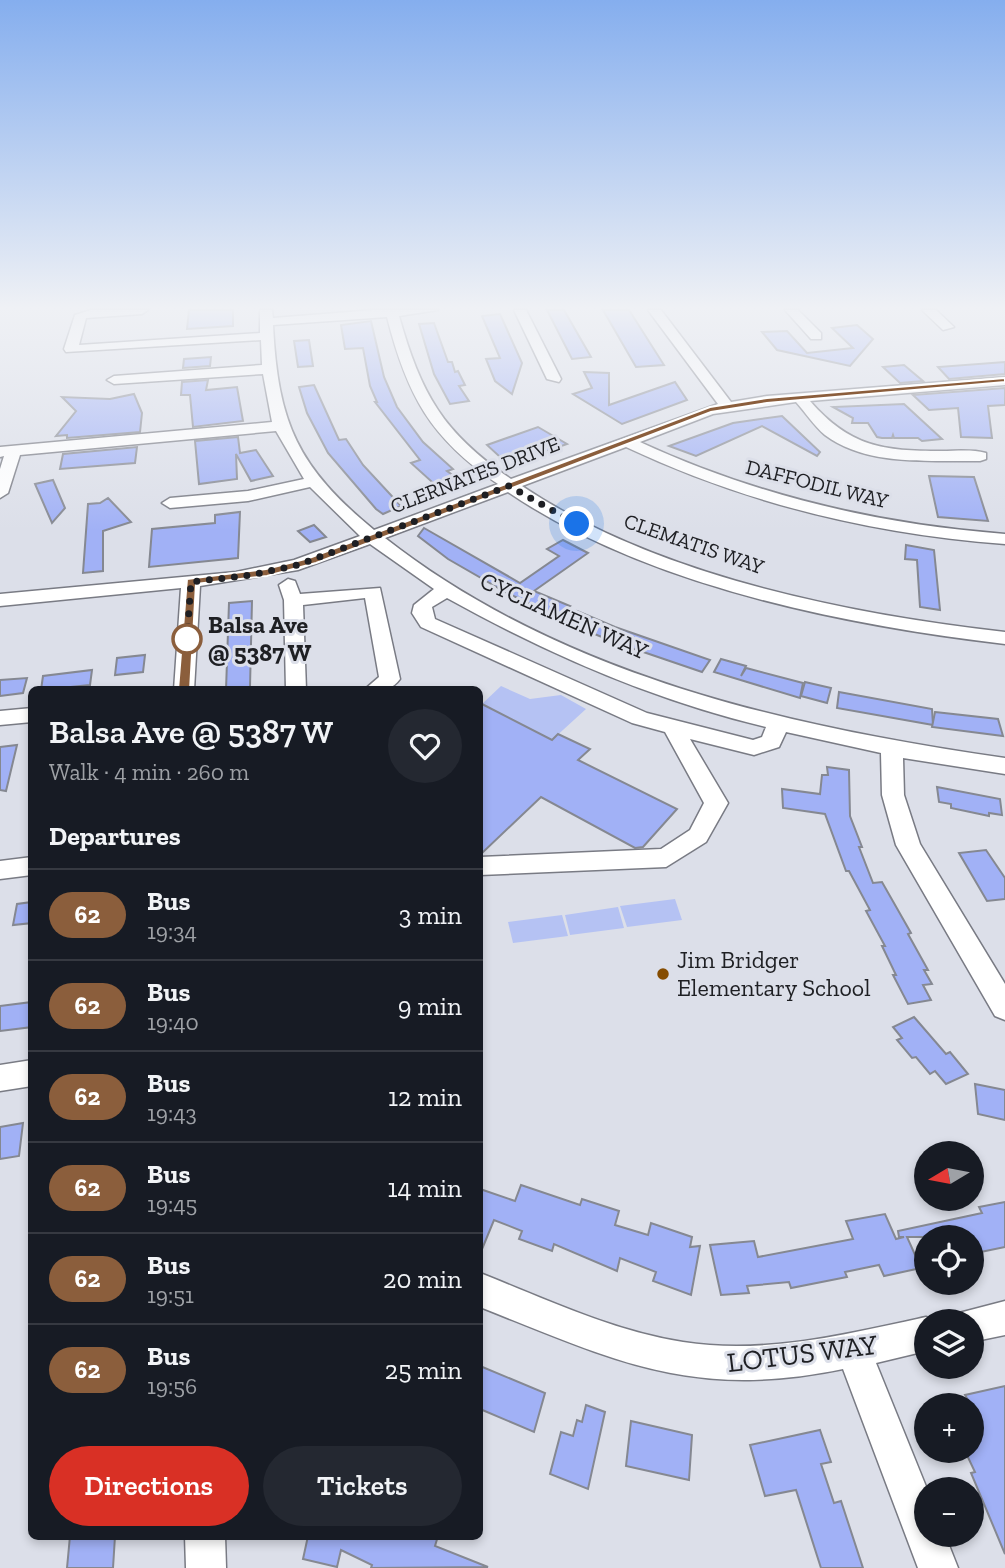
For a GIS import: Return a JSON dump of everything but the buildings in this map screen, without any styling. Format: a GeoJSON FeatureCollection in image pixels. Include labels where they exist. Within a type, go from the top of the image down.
{"type":"FeatureCollection","features":[{"type":"Feature","properties":{"kind":"street","name":"CYCLAMEN WAY"},"geometry":{"type":"LineString","coordinates":[[271,383],[281,426],[293,453],[336,506],[373,538],[447,589],[517,628],[611,668],[779,722],[892,748],[1005,766]]}},
{"type":"Feature","properties":{"kind":"street","name":"CLEMATIS WAY"},"geometry":{"type":"LineString","coordinates":[[413,383],[433,418],[454,442],[509,486],[577,524],[634,550],[729,584],[878,620],[1005,638]]}},
{"type":"Feature","properties":{"kind":"street"},"geometry":{"type":"LineString","coordinates":[[710,383],[727,406]]}},
{"type":"Feature","properties":{"kind":"street","name":"CLERNATES DRIVE"},"geometry":{"type":"LineString","coordinates":[[0,600],[191,582],[282,569],[373,538],[626,441],[727,406],[979,383]]}},
{"type":"Feature","properties":{"kind":"street"},"geometry":{"type":"LineString","coordinates":[[800,398],[832,432],[857,444],[902,453],[980,456]]}},
{"type":"Feature","properties":{"kind":"street"},"geometry":{"type":"LineString","coordinates":[[0,492],[7,451],[209,435],[281,426]]}},
{"type":"Feature","properties":{"kind":"street","name":"DAFFODIL WAY"},"geometry":{"type":"LineString","coordinates":[[626,441],[707,478],[803,508],[902,528],[1005,539]]}},
{"type":"Feature","properties":{"kind":"street"},"geometry":{"type":"LineString","coordinates":[[170,503],[248,496],[314,481]]}},
{"type":"Feature","properties":{"kind":"street"},"geometry":{"type":"LineString","coordinates":[[282,569],[293,600],[296,686]]}},
{"type":"Feature","properties":{"kind":"street"},"geometry":{"type":"LineString","coordinates":[[184,686],[191,582]]}},
{"type":"Feature","properties":{"kind":"street"},"geometry":{"type":"LineString","coordinates":[[447,589],[426,602],[422,609],[425,620],[433,626],[640,718],[754,748],[771,742],[779,722]]}},
{"type":"Feature","properties":{"kind":"street"},"geometry":{"type":"LineString","coordinates":[[293,600],[373,592],[390,679],[380,686]]}},
{"type":"Feature","properties":{"kind":"street"},"geometry":{"type":"LineString","coordinates":[[0,718],[28,715]]}},
{"type":"Feature","properties":{"kind":"street"},"geometry":{"type":"LineString","coordinates":[[483,866],[666,858],[698,835],[716,803],[673,727]]}},
{"type":"Feature","properties":{"kind":"street"},"geometry":{"type":"LineString","coordinates":[[892,748],[893,795],[908,845],[1005,1008]]}},
{"type":"Feature","properties":{"kind":"street"},"geometry":{"type":"LineString","coordinates":[[0,870],[28,866]]}},
{"type":"Feature","properties":{"kind":"street"},"geometry":{"type":"LineString","coordinates":[[0,1078],[28,1074]]}},
{"type":"Feature","properties":{"kind":"street","name":"LOTUS WAY"},"geometry":{"type":"LineString","coordinates":[[483,1291],[629,1347],[684,1360],[739,1364],[853,1349],[914,1337]]}},
{"type":"Feature","properties":{"kind":"street"},"geometry":{"type":"LineString","coordinates":[[984,1322],[1005,1318]]}},
{"type":"Feature","properties":{"kind":"street"},"geometry":{"type":"LineString","coordinates":[[853,1349],[938,1568]]}},
{"type":"Feature","properties":{"kind":"street"},"geometry":{"type":"LineString","coordinates":[[205,1540],[206,1568]]}},
{"type":"Feature","properties":{"kind":"shaded area"},"geometry":{"type":"Polygon","coordinates":[[[501,686],[530,699],[561,695],[586,709],[552,740],[483,703],[501,686]]]}},
{"type":"Feature","properties":{"kind":"shaded area"},"geometry":{"type":"Polygon","coordinates":[[[675,899],[682,920],[627,927],[620,906],[675,899]]]}},
{"type":"Feature","properties":{"kind":"shaded area"},"geometry":{"type":"Polygon","coordinates":[[[618,907],[624,928],[570,935],[565,915],[618,907]]]}},
{"type":"Feature","properties":{"kind":"shaded area"},"geometry":{"type":"Polygon","coordinates":[[[562,915],[568,936],[513,943],[508,922],[562,915]]]}},
{"type":"Feature","properties":{"kind":"bus line","name":"62"},"geometry":{"type":"LineString","coordinates":[[184,686],[191,582],[267,573],[313,561],[710,410],[767,401],[979,383]]}},
{"type":"Feature","properties":{"kind":"place","name":"Balsa Ave @ 5387 W"},"geometry":{"type":"Point","coordinates":[187,639]}},
{"type":"Feature","properties":{"kind":"place","name":"Jim Bridger Elementary School"},"geometry":{"type":"Point","coordinates":[663,974]}},
{"type":"Feature","properties":{"kind":"route"},"geometry":{"type":"LineString","coordinates":[[187,639],[191,582],[267,573],[313,561],[509,486],[577,524]]}}]}
